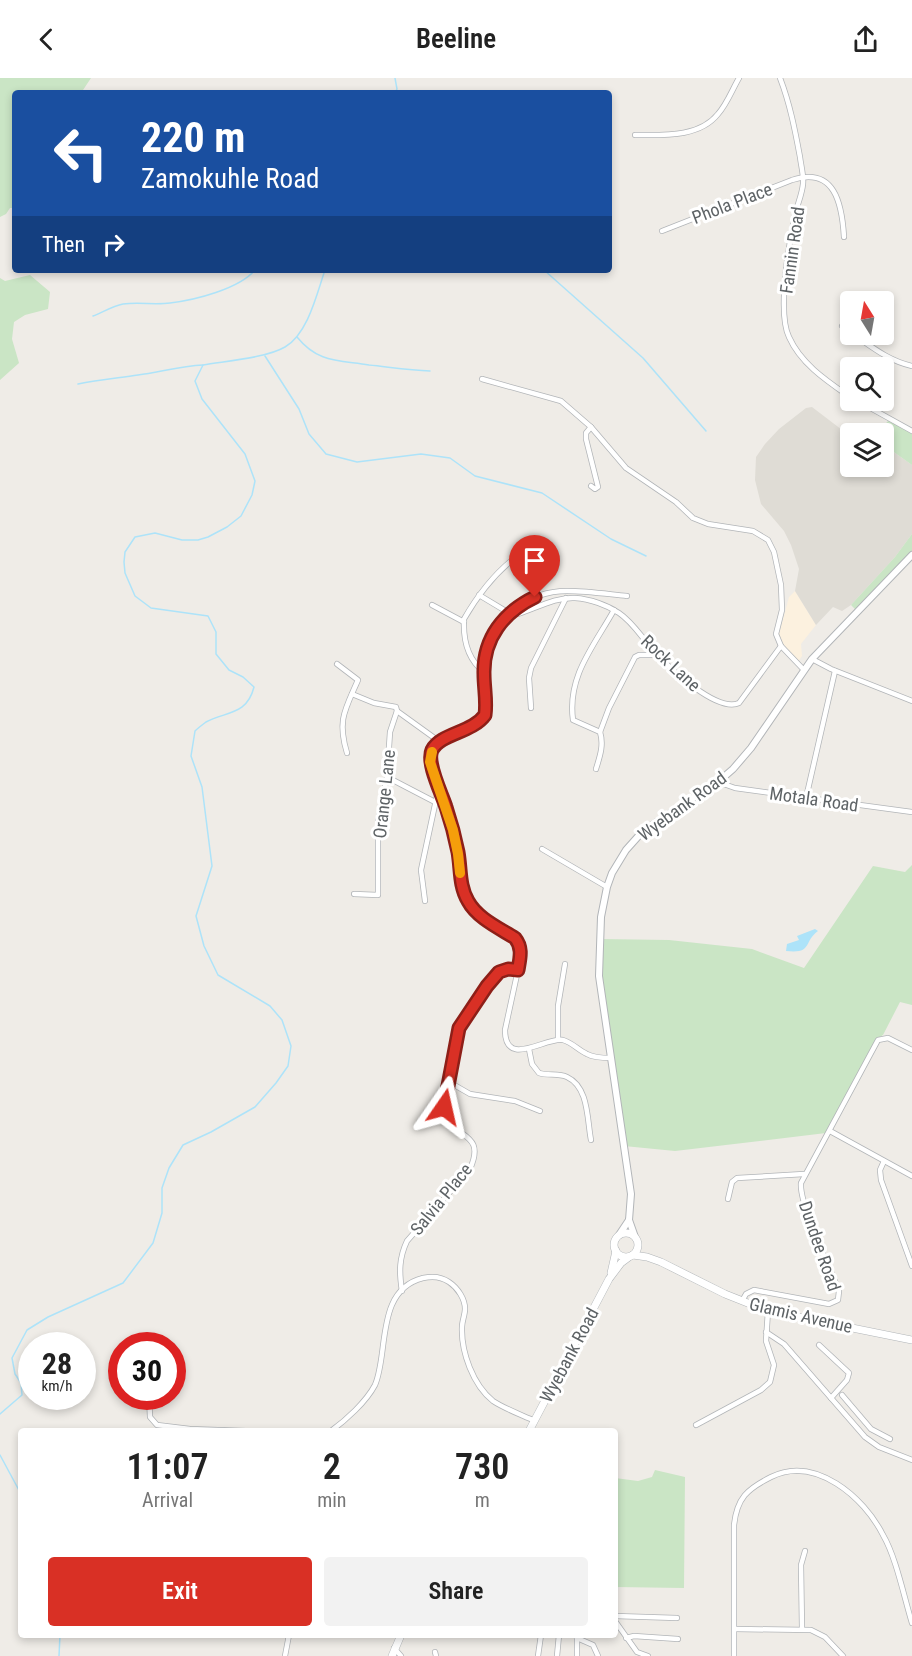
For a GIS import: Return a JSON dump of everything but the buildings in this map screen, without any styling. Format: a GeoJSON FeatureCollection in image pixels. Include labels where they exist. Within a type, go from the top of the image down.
{"type":"FeatureCollection","features":[{"type":"Feature","properties":{"kind":"main road"},"geometry":{"type":"LineString","coordinates":[[628,1233],[637,1241],[631,1256],[621,1256],[616,1251],[614,1243],[619,1235],[628,1233]]}},
{"type":"Feature","properties":{"kind":"main road","name":"Glamis Avenue"},"geometry":{"type":"LineString","coordinates":[[637,1241],[661,1262]]}},
{"type":"Feature","properties":{"kind":"main road","name":"Wyebank Road"},"geometry":{"type":"LineString","coordinates":[[531,1428],[609,1279],[616,1251]]}},
{"type":"Feature","properties":{"kind":"main road","name":"Glamis Avenue"},"geometry":{"type":"LineString","coordinates":[[631,1256],[647,1257],[661,1262],[768,1311],[912,1340]]}},
{"type":"Feature","properties":{"kind":"main road","name":"Wyebank Road"},"geometry":{"type":"LineString","coordinates":[[609,1279],[621,1263],[631,1256]]}},
{"type":"Feature","properties":{"kind":"main road"},"geometry":{"type":"LineString","coordinates":[[393,1652],[400,1638]]}},
{"type":"Feature","properties":{"kind":"street"},"geometry":{"type":"LineString","coordinates":[[635,135],[662,135],[694,130],[718,115],[739,78]]}},
{"type":"Feature","properties":{"kind":"street","name":"Fannin Road"},"geometry":{"type":"LineString","coordinates":[[780,78],[794,125],[804,183],[795,214],[786,280],[784,312],[786,329],[796,348],[810,366],[840,390]]}},
{"type":"Feature","properties":{"kind":"street"},"geometry":{"type":"LineString","coordinates":[[803,176],[821,180],[838,198],[843,211],[844,237]]}},
{"type":"Feature","properties":{"kind":"street","name":"Phola Place"},"geometry":{"type":"LineString","coordinates":[[662,231],[803,176]]}},
{"type":"Feature","properties":{"kind":"street"},"geometry":{"type":"LineString","coordinates":[[868,345],[884,356],[912,366]]}},
{"type":"Feature","properties":{"kind":"street"},"geometry":{"type":"LineString","coordinates":[[482,379],[561,401],[591,427],[626,468],[700,522],[753,531],[768,540],[774,552],[782,585],[782,610],[776,634],[780,646],[804,670]]}},
{"type":"Feature","properties":{"kind":"street"},"geometry":{"type":"LineString","coordinates":[[876,411],[912,431]]}},
{"type":"Feature","properties":{"kind":"street"},"geometry":{"type":"LineString","coordinates":[[591,427],[585,433],[598,487],[595,489],[591,486]]}},
{"type":"Feature","properties":{"kind":"street"},"geometry":{"type":"LineString","coordinates":[[484,672],[468,653],[464,622],[479,596],[508,563],[524,552]]}},
{"type":"Feature","properties":{"kind":"street","name":"Wyebank Road"},"geometry":{"type":"LineString","coordinates":[[637,1241],[629,1220],[630,1185],[599,976],[601,917],[607,887],[618,862],[635,838],[651,824],[733,770],[812,660],[912,555]]}},
{"type":"Feature","properties":{"kind":"street"},"geometry":{"type":"LineString","coordinates":[[611,1058],[588,1055],[569,1042],[558,1039],[529,1050],[514,1048],[510,1045],[505,1036],[506,1020],[521,956],[518,942],[475,911],[465,895],[460,878],[453,830],[430,762],[433,749],[440,742],[478,724],[485,715],[486,656],[494,633],[509,613],[523,603],[548,593],[567,591],[627,596]]}},
{"type":"Feature","properties":{"kind":"street"},"geometry":{"type":"LineString","coordinates":[[479,596],[509,613]]}},
{"type":"Feature","properties":{"kind":"street"},"geometry":{"type":"LineString","coordinates":[[531,708],[529,686],[531,668],[566,598]]}},
{"type":"Feature","properties":{"kind":"street","name":"Rock Lane"},"geometry":{"type":"LineString","coordinates":[[509,613],[518,614],[566,598],[585,600],[614,610],[629,622],[657,655],[695,688],[732,705],[741,700],[780,646]]}},
{"type":"Feature","properties":{"kind":"street"},"geometry":{"type":"LineString","coordinates":[[432,605],[464,622]]}},
{"type":"Feature","properties":{"kind":"street"},"geometry":{"type":"LineString","coordinates":[[600,732],[573,720],[574,691],[577,674],[614,610]]}},
{"type":"Feature","properties":{"kind":"street"},"geometry":{"type":"LineString","coordinates":[[596,769],[602,747],[600,732],[609,708],[635,657],[657,655]]}},
{"type":"Feature","properties":{"kind":"street"},"geometry":{"type":"LineString","coordinates":[[812,660],[912,701]]}},
{"type":"Feature","properties":{"kind":"street"},"geometry":{"type":"LineString","coordinates":[[337,664],[358,680],[347,704],[341,732],[347,753]]}},
{"type":"Feature","properties":{"kind":"street"},"geometry":{"type":"LineString","coordinates":[[806,798],[835,671]]}},
{"type":"Feature","properties":{"kind":"street"},"geometry":{"type":"LineString","coordinates":[[352,694],[396,709],[440,742]]}},
{"type":"Feature","properties":{"kind":"street","name":"Orange Lane"},"geometry":{"type":"LineString","coordinates":[[354,894],[378,895],[378,821],[387,777],[390,732],[396,709]]}},
{"type":"Feature","properties":{"kind":"street"},"geometry":{"type":"LineString","coordinates":[[387,777],[435,802]]}},
{"type":"Feature","properties":{"kind":"street","name":"Motala Road"},"geometry":{"type":"LineString","coordinates":[[718,782],[735,788],[912,812]]}},
{"type":"Feature","properties":{"kind":"street"},"geometry":{"type":"LineString","coordinates":[[425,901],[421,870],[439,786]]}},
{"type":"Feature","properties":{"kind":"street"},"geometry":{"type":"LineString","coordinates":[[542,849],[607,887]]}},
{"type":"Feature","properties":{"kind":"street"},"geometry":{"type":"LineString","coordinates":[[558,1039],[558,1006],[565,964]]}},
{"type":"Feature","properties":{"kind":"street"},"geometry":{"type":"LineString","coordinates":[[518,970],[508,969],[499,972],[465,1018],[457,1035],[449,1082],[470,1094],[515,1101],[540,1111]]}},
{"type":"Feature","properties":{"kind":"street","name":"Dundee Road"},"geometry":{"type":"LineString","coordinates":[[742,1301],[746,1294],[754,1290],[829,1304],[838,1300],[839,1291],[800,1186],[804,1174],[830,1131],[876,1043],[882,1038],[891,1039],[912,1050]]}},
{"type":"Feature","properties":{"kind":"street"},"geometry":{"type":"LineString","coordinates":[[529,1050],[532,1064],[539,1073],[566,1076],[574,1081],[582,1092],[591,1140]]}},
{"type":"Feature","properties":{"kind":"street","name":"Salvia Place"},"geometry":{"type":"LineString","coordinates":[[402,1291],[401,1256],[407,1241],[470,1169],[474,1157],[474,1144],[470,1137],[454,1126],[445,1113],[449,1082]]}},
{"type":"Feature","properties":{"kind":"street"},"geometry":{"type":"LineString","coordinates":[[830,1131],[912,1176]]}},
{"type":"Feature","properties":{"kind":"street"},"geometry":{"type":"LineString","coordinates":[[884,1161],[880,1170],[881,1180],[912,1266]]}},
{"type":"Feature","properties":{"kind":"street"},"geometry":{"type":"LineString","coordinates":[[728,1199],[732,1182],[738,1178],[804,1174]]}},
{"type":"Feature","properties":{"kind":"street"},"geometry":{"type":"LineString","coordinates":[[619,1235],[629,1220]]}},
{"type":"Feature","properties":{"kind":"street"},"geometry":{"type":"LineString","coordinates":[[334,1428],[360,1404],[375,1384],[385,1325],[402,1291],[410,1284],[426,1278],[441,1278],[450,1283],[458,1291],[465,1304],[462,1336],[466,1356],[477,1382],[494,1401],[535,1421]]}},
{"type":"Feature","properties":{"kind":"street"},"geometry":{"type":"LineString","coordinates":[[696,1425],[767,1386],[773,1375],[774,1365],[766,1341],[768,1311]]}},
{"type":"Feature","properties":{"kind":"street"},"geometry":{"type":"LineString","coordinates":[[766,1332],[784,1344],[866,1437],[879,1447],[912,1460]]}},
{"type":"Feature","properties":{"kind":"street"},"geometry":{"type":"LineString","coordinates":[[819,1345],[849,1373],[847,1380],[831,1398]]}},
{"type":"Feature","properties":{"kind":"street"},"geometry":{"type":"LineString","coordinates":[[842,1395],[871,1429],[890,1438]]}},
{"type":"Feature","properties":{"kind":"street"},"geometry":{"type":"LineString","coordinates":[[150,1410],[150,1417],[157,1425],[182,1428]]}},
{"type":"Feature","properties":{"kind":"street"},"geometry":{"type":"LineString","coordinates":[[734,1656],[734,1525],[737,1509],[742,1498],[756,1485],[780,1473],[796,1470],[818,1474],[833,1481],[871,1516],[887,1542],[912,1623]]}},
{"type":"Feature","properties":{"kind":"street"},"geometry":{"type":"LineString","coordinates":[[802,1629],[801,1565],[805,1551]]}},
{"type":"Feature","properties":{"kind":"street"},"geometry":{"type":"LineString","coordinates":[[618,1616],[677,1618]]}},
{"type":"Feature","properties":{"kind":"street"},"geometry":{"type":"LineString","coordinates":[[618,1626],[637,1652],[648,1656]]}},
{"type":"Feature","properties":{"kind":"street"},"geometry":{"type":"LineString","coordinates":[[735,1629],[811,1630],[825,1637],[843,1656]]}},
{"type":"Feature","properties":{"kind":"street"},"geometry":{"type":"LineString","coordinates":[[626,1638],[634,1636],[678,1639]]}},
{"type":"Feature","properties":{"kind":"street"},"geometry":{"type":"LineString","coordinates":[[285,1656],[288,1638]]}},
{"type":"Feature","properties":{"kind":"street"},"geometry":{"type":"LineString","coordinates":[[537,1656],[540,1638]]}},
{"type":"Feature","properties":{"kind":"street"},"geometry":{"type":"LineString","coordinates":[[557,1656],[559,1638]]}},
{"type":"Feature","properties":{"kind":"street"},"geometry":{"type":"LineString","coordinates":[[577,1638],[577,1656]]}},
{"type":"Feature","properties":{"kind":"street"},"geometry":{"type":"LineString","coordinates":[[579,1638],[593,1645],[598,1656]]}},
{"type":"Feature","properties":{"kind":"street"},"geometry":{"type":"LineString","coordinates":[[393,1652],[401,1656]]}},
{"type":"Feature","properties":{"kind":"shaded area"},"geometry":{"type":"Polygon","coordinates":[[[812,407],[840,428],[840,477],[894,477],[894,452],[912,465],[912,534],[895,557],[851,605],[842,611],[833,607],[816,625],[795,591],[799,569],[791,545],[784,531],[761,504],[755,480],[756,457],[765,444],[779,429],[806,408],[812,407]]]}},
{"type":"Feature","properties":{"kind":"shaded area"},"geometry":{"type":"Polygon","coordinates":[[[795,591],[816,625],[801,644],[802,656],[798,662],[778,638],[789,597],[795,591]]]}},
{"type":"Feature","properties":{"kind":"green space"},"geometry":{"type":"Polygon","coordinates":[[[0,78],[91,78],[83,90],[12,90],[12,208],[0,217],[0,78]]]}},
{"type":"Feature","properties":{"kind":"green space"},"geometry":{"type":"Polygon","coordinates":[[[30,275],[50,292],[48,309],[25,315],[14,322],[12,339],[19,363],[0,380],[0,278],[5,281],[30,275]]]}},
{"type":"Feature","properties":{"kind":"green space"},"geometry":{"type":"Polygon","coordinates":[[[889,420],[912,431],[912,465],[894,452],[894,423],[886,423],[889,420]]]}},
{"type":"Feature","properties":{"kind":"green space"},"geometry":{"type":"Polygon","coordinates":[[[912,534],[912,556],[858,612],[851,605],[895,557],[912,534]]]}},
{"type":"Feature","properties":{"kind":"green space"},"geometry":{"type":"Polygon","coordinates":[[[912,865],[912,1005],[900,1002],[883,1035],[877,1039],[826,1133],[675,1151],[624,1146],[601,990],[600,939],[669,940],[752,949],[804,968],[873,866],[905,872],[912,865]]]}},
{"type":"Feature","properties":{"kind":"green space"},"geometry":{"type":"Polygon","coordinates":[[[655,1470],[685,1477],[684,1588],[618,1587],[618,1478],[638,1481],[652,1477],[655,1470]]]}},
{"type":"Feature","properties":{"kind":"water"},"geometry":{"type":"Polygon","coordinates":[[[815,929],[818,931],[804,949],[786,951],[787,944],[799,940],[797,936],[815,929]]]}},
{"type":"Feature","properties":{"kind":"waterway"},"geometry":{"type":"LineString","coordinates":[[395,78],[396,90]]}},
{"type":"Feature","properties":{"kind":"waterway"},"geometry":{"type":"LineString","coordinates":[[93,316],[123,304],[170,303],[204,296],[228,288],[252,273]]}},
{"type":"Feature","properties":{"kind":"waterway"},"geometry":{"type":"LineString","coordinates":[[0,1414],[22,1395],[21,1383],[15,1374],[12,1358],[27,1330],[48,1317],[123,1283],[153,1243],[162,1213],[162,1188],[169,1168],[183,1145],[255,1107],[288,1066],[291,1046],[282,1020],[270,1006],[218,975],[204,946],[196,916],[212,866],[202,787],[191,756],[195,731],[206,722],[241,707],[251,696],[254,687],[243,677],[229,670],[216,654],[216,632],[208,616],[151,608],[135,596],[125,573],[124,562],[125,552],[135,537],[155,533],[182,540],[198,540],[227,527],[241,516],[252,495],[255,481],[245,454],[202,399],[195,381],[203,365],[267,354],[293,341],[306,323],[324,273]]}},
{"type":"Feature","properties":{"kind":"waterway"},"geometry":{"type":"LineString","coordinates":[[547,273],[643,358],[706,431]]}},
{"type":"Feature","properties":{"kind":"waterway"},"geometry":{"type":"LineString","coordinates":[[297,337],[313,352],[329,359],[430,371]]}},
{"type":"Feature","properties":{"kind":"waterway"},"geometry":{"type":"LineString","coordinates":[[265,356],[299,409],[309,434],[326,454],[357,462],[421,454],[450,458],[475,476],[542,493],[611,539],[646,556]]}},
{"type":"Feature","properties":{"kind":"waterway"},"geometry":{"type":"LineString","coordinates":[[78,384],[203,365]]}},
{"type":"Feature","properties":{"kind":"waterway"},"geometry":{"type":"LineString","coordinates":[[0,1455],[18,1488]]}},
{"type":"Feature","properties":{"kind":"waterway"},"geometry":{"type":"LineString","coordinates":[[59,1656],[60,1638]]}},
{"type":"Feature","properties":{"kind":"slow traffic"},"geometry":{"type":"LineString","coordinates":[[432,752],[430,762],[453,830],[460,873]]}},
{"type":"Feature","properties":{"kind":"route"},"geometry":{"type":"LineString","coordinates":[[444,1107],[459,1028],[499,972],[508,969],[518,970],[521,956],[515,938],[475,911],[465,895],[461,886],[453,830],[430,762],[431,755],[438,743],[478,724],[485,715],[484,672],[489,644],[509,613],[535,597]]}}]}
